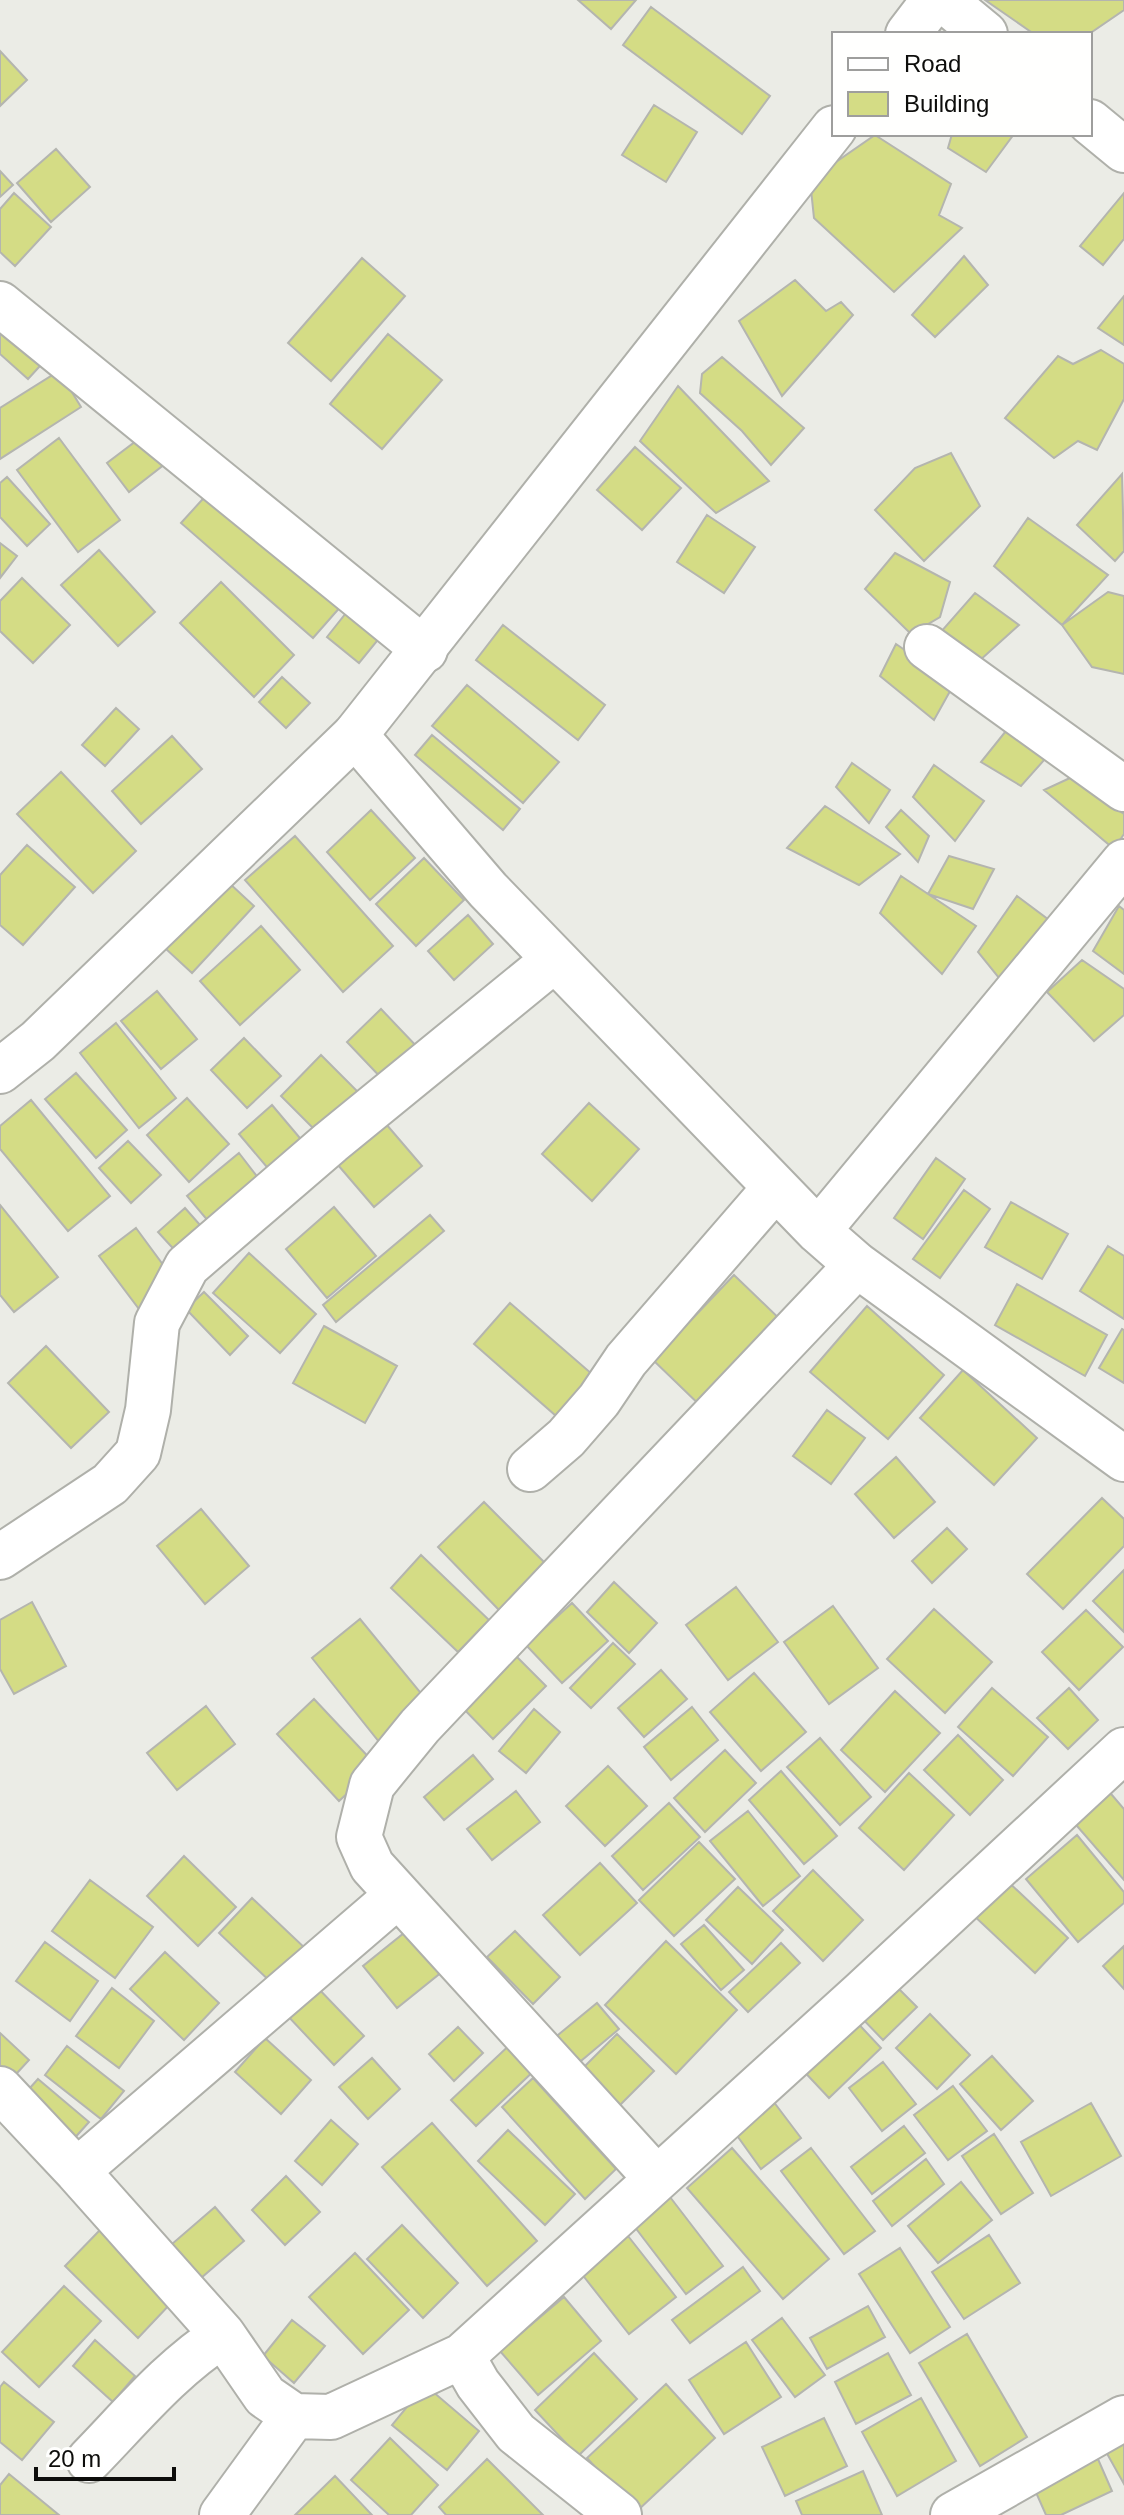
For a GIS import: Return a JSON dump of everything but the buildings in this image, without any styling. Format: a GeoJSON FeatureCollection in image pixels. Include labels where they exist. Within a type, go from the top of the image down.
{"type":"FeatureCollection","features":[{"type":"Feature","properties":{"kind":"street"},"geometry":{"type":"LineString","coordinates":[[910,32],[934,0]]}},
{"type":"Feature","properties":{"kind":"street"},"geometry":{"type":"LineString","coordinates":[[944,0],[983,32]]}},
{"type":"Feature","properties":{"kind":"street"},"geometry":{"type":"LineString","coordinates":[[1092,124],[1124,150]]}},
{"type":"Feature","properties":{"kind":"street"},"geometry":{"type":"LineString","coordinates":[[0,1071],[38,1041],[355,735],[832,131]]}},
{"type":"Feature","properties":{"kind":"street"},"geometry":{"type":"LineString","coordinates":[[0,304],[425,650]]}},
{"type":"Feature","properties":{"kind":"street"},"geometry":{"type":"LineString","coordinates":[[927,647],[1124,789]]}},
{"type":"Feature","properties":{"kind":"street"},"geometry":{"type":"LineString","coordinates":[[355,735],[488,890],[818,1231],[857,1265],[1124,1459]]}},
{"type":"Feature","properties":{"kind":"street"},"geometry":{"type":"LineString","coordinates":[[818,1231],[1124,862]]}},
{"type":"Feature","properties":{"kind":"street"},"geometry":{"type":"LineString","coordinates":[[0,1557],[110,1484],[138,1453],[148,1410],[157,1323],[187,1266],[331,1142],[554,960]]}},
{"type":"Feature","properties":{"kind":"street"},"geometry":{"type":"LineString","coordinates":[[530,1469],[566,1438],[599,1400],[626,1360],[775,1188]]}},
{"type":"Feature","properties":{"kind":"street"},"geometry":{"type":"LineString","coordinates":[[657,2179],[372,1866],[359,1837],[372,1785],[420,1726],[857,1265]]}},
{"type":"Feature","properties":{"kind":"street"},"geometry":{"type":"LineString","coordinates":[[0,2089],[223,2335],[265,2396],[294,2416],[331,2417],[462,2356],[1124,1750]]}},
{"type":"Feature","properties":{"kind":"street"},"geometry":{"type":"LineString","coordinates":[[77,2171],[398,1895]]}},
{"type":"Feature","properties":{"kind":"street"},"geometry":{"type":"LineString","coordinates":[[89,2460],[173,2374],[223,2335]]}},
{"type":"Feature","properties":{"kind":"street"},"geometry":{"type":"LineString","coordinates":[[462,2356],[478,2384],[516,2433],[619,2515]]}},
{"type":"Feature","properties":{"kind":"street"},"geometry":{"type":"LineString","coordinates":[[222,2515],[294,2416]]}},
{"type":"Feature","properties":{"kind":"street"},"geometry":{"type":"LineString","coordinates":[[953,2515],[1124,2418]]}}]}
